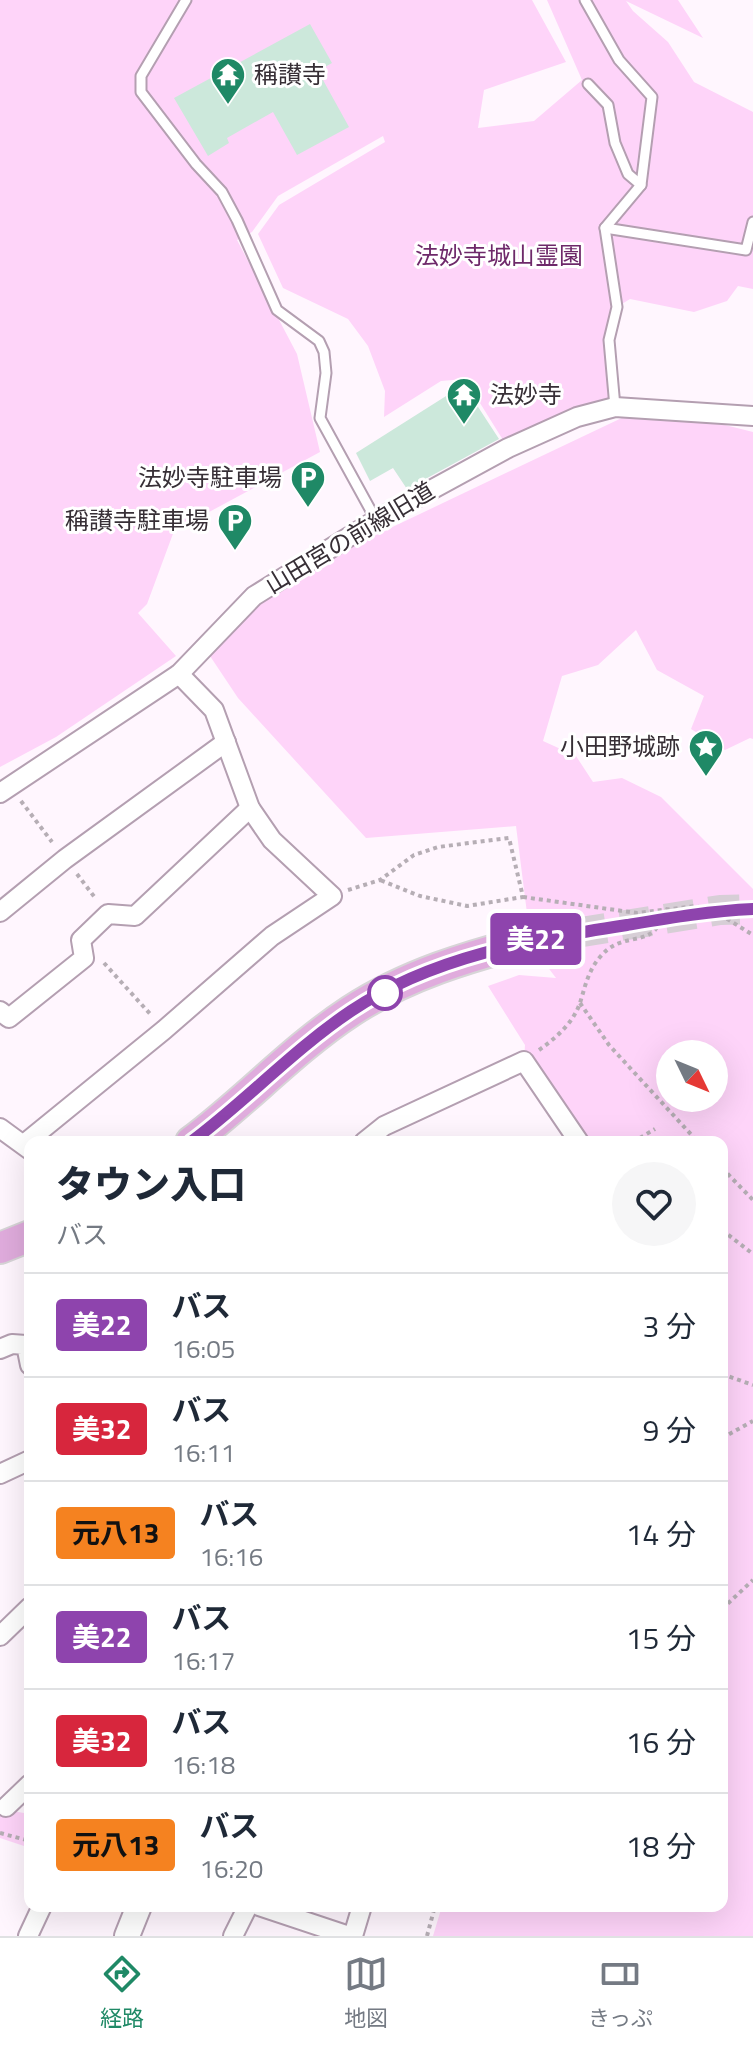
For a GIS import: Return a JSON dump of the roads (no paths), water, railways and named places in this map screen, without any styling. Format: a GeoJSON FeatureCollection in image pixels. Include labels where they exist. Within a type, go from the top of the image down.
{"type":"FeatureCollection","features":[{"type":"Feature","properties":{"kind":"main road"},"geometry":{"type":"LineString","coordinates":[[198,1136],[291,1056],[352,1010],[407,981],[465,958],[532,940]]}},
{"type":"Feature","properties":{"kind":"main road"},"geometry":{"type":"LineString","coordinates":[[0,1248],[24,1238]]}},
{"type":"Feature","properties":{"kind":"street","name":"山田宮の前線旧道"},"geometry":{"type":"LineString","coordinates":[[0,793],[179,674],[254,596],[376,520],[508,448],[577,417],[615,407],[753,416]]}},
{"type":"Feature","properties":{"kind":"street"},"geometry":{"type":"LineString","coordinates":[[40,1136],[272,936],[332,896],[272,840],[250,808],[214,710],[179,674]]}},
{"type":"Feature","properties":{"kind":"street"},"geometry":{"type":"LineString","coordinates":[[0,912],[65,859],[226,742]]}},
{"type":"Feature","properties":{"kind":"street"},"geometry":{"type":"LineString","coordinates":[[0,1011],[9,1018],[84,958],[81,940],[108,914],[135,916],[250,808]]}},
{"type":"Feature","properties":{"kind":"street"},"geometry":{"type":"LineString","coordinates":[[372,1136],[384,1126],[524,1061],[575,1136]]}},
{"type":"Feature","properties":{"kind":"street"},"geometry":{"type":"LineString","coordinates":[[0,1128],[24,1145]]}},
{"type":"Feature","properties":{"kind":"street"},"geometry":{"type":"LineString","coordinates":[[0,1349],[12,1344],[24,1345]]}},
{"type":"Feature","properties":{"kind":"street"},"geometry":{"type":"LineString","coordinates":[[0,1474],[24,1463]]}},
{"type":"Feature","properties":{"kind":"street"},"geometry":{"type":"LineString","coordinates":[[0,1636],[24,1621]]}},
{"type":"Feature","properties":{"kind":"street"},"geometry":{"type":"LineString","coordinates":[[6,1807],[24,1790]]}},
{"type":"Feature","properties":{"kind":"street"},"geometry":{"type":"LineString","coordinates":[[28,1936],[39,1912]]}},
{"type":"Feature","properties":{"kind":"street"},"geometry":{"type":"LineString","coordinates":[[127,1936],[137,1912]]}},
{"type":"Feature","properties":{"kind":"street"},"geometry":{"type":"LineString","coordinates":[[233,1936],[245,1912]]}},
{"type":"Feature","properties":{"kind":"street"},"geometry":{"type":"LineString","coordinates":[[277,1912],[351,1936],[360,1912]]}},
{"type":"Feature","properties":{"kind":"lane"},"geometry":{"type":"LineString","coordinates":[[186,0],[141,76],[141,92],[196,164],[222,192],[277,310],[319,341],[324,352],[326,373],[320,418],[376,520]]}},
{"type":"Feature","properties":{"kind":"lane"},"geometry":{"type":"LineString","coordinates":[[585,0],[619,60],[652,97],[641,185],[605,228],[617,307],[609,340],[615,407]]}},
{"type":"Feature","properties":{"kind":"lane"},"geometry":{"type":"LineString","coordinates":[[588,84],[608,105],[615,143],[628,174],[641,185]]}},
{"type":"Feature","properties":{"kind":"lane"},"geometry":{"type":"LineString","coordinates":[[605,228],[746,250],[753,222]]}},
{"type":"Feature","properties":{"kind":"tunnel"},"geometry":{"type":"LineString","coordinates":[[532,940],[720,910],[753,909]]}},
{"type":"Feature","properties":{"kind":"place","name":"稱讃寺"},"geometry":{"type":"Point","coordinates":[228,106]}},
{"type":"Feature","properties":{"kind":"place","name":"法妙寺"},"geometry":{"type":"Point","coordinates":[464,426]}},
{"type":"Feature","properties":{"kind":"place","name":"法妙寺駐車場"},"geometry":{"type":"Point","coordinates":[308,509]}},
{"type":"Feature","properties":{"kind":"place","name":"稱讃寺駐車場"},"geometry":{"type":"Point","coordinates":[235,552]}},
{"type":"Feature","properties":{"kind":"place","name":"小田野城跡"},"geometry":{"type":"Point","coordinates":[706,778]}},
{"type":"Feature","properties":{"kind":"park label","name":"法妙寺城山霊園"},"geometry":{"type":"Point","coordinates":[499,256]}}]}
